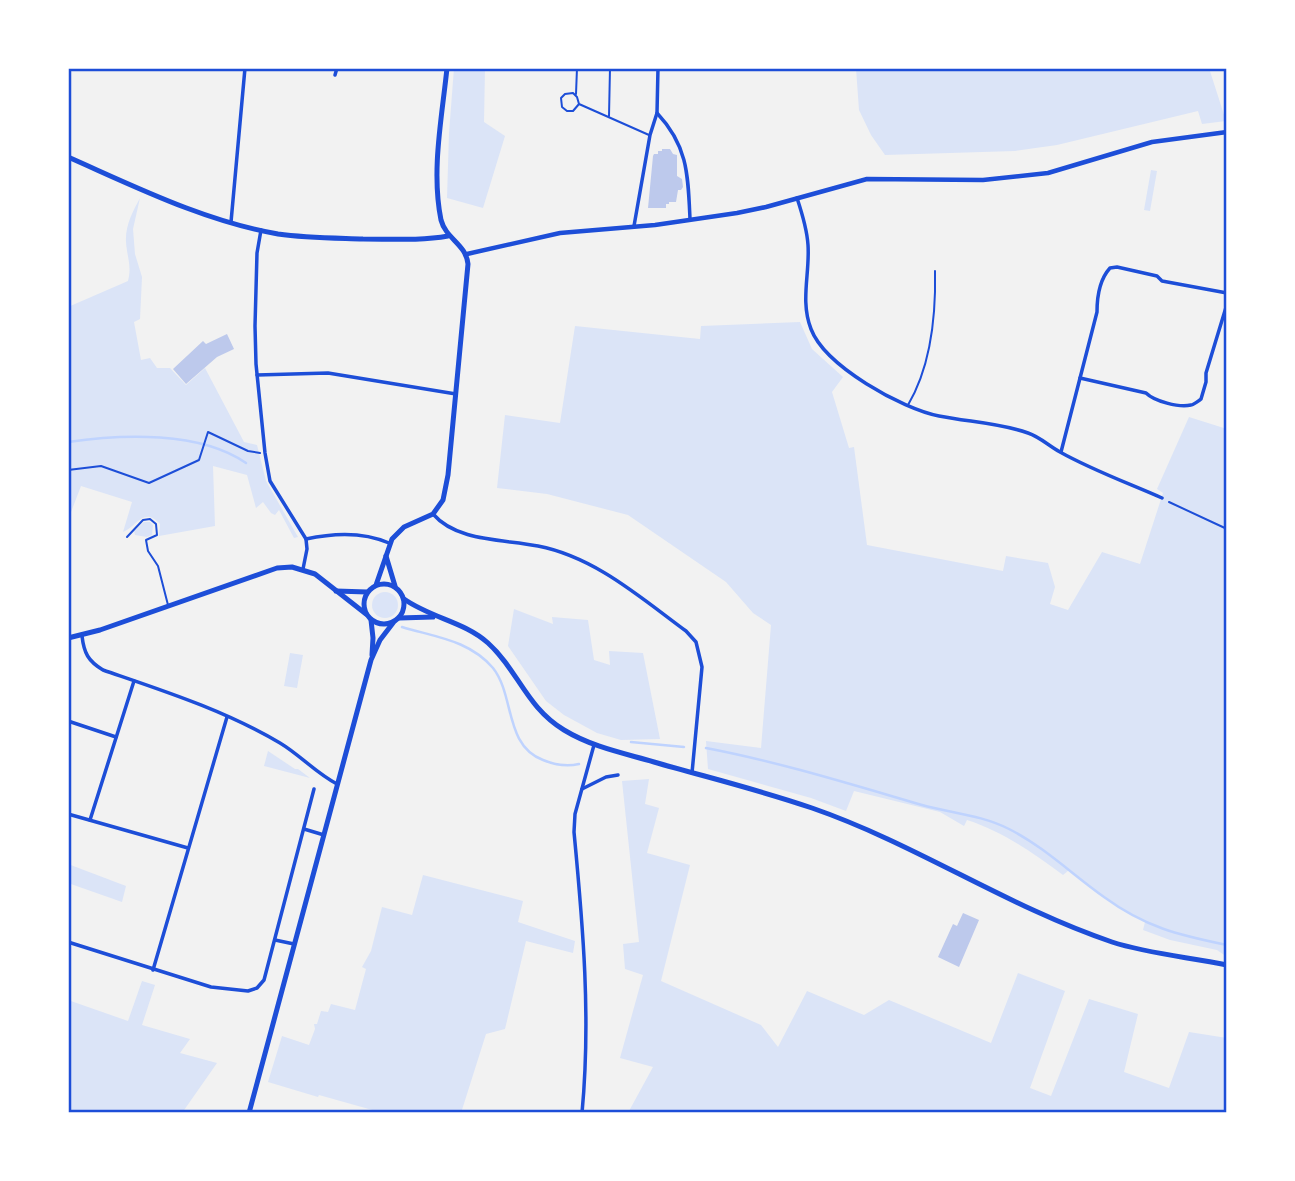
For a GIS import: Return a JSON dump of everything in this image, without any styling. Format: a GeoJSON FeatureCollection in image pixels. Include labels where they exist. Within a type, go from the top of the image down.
{"type":"FeatureCollection","features":[{"type":"Feature","properties":{"kind":"main road"},"geometry":{"type":"LineString","coordinates":[[376,585],[390,544],[404,527],[433,514],[443,500],[448,475],[458,395],[468,272],[467,254],[448,236],[442,222],[438,178],[447,68]]}},
{"type":"Feature","properties":{"kind":"main road"},"geometry":{"type":"LineString","coordinates":[[68,157],[148,194],[261,230],[329,238],[433,239],[448,236]]}},
{"type":"Feature","properties":{"kind":"main road"},"geometry":{"type":"LineString","coordinates":[[386,555],[395,586],[404,599],[488,642],[536,707],[564,730],[594,745],[782,798],[854,824],[1045,914],[1114,942],[1227,965]]}},
{"type":"Feature","properties":{"kind":"main road"},"geometry":{"type":"LineString","coordinates":[[68,638],[82,636],[277,568],[292,567],[315,574],[378,624],[393,623]]}},
{"type":"Feature","properties":{"kind":"main road"},"geometry":{"type":"LineString","coordinates":[[335,591],[367,592],[376,585],[395,586]]}},
{"type":"Feature","properties":{"kind":"main road"},"geometry":{"type":"LineString","coordinates":[[366,614],[364,607],[367,592]]}},
{"type":"Feature","properties":{"kind":"main road"},"geometry":{"type":"LineString","coordinates":[[249,1113],[371,660],[380,640],[399,618],[405,606],[404,599]]}},
{"type":"Feature","properties":{"kind":"main road"},"geometry":{"type":"LineString","coordinates":[[399,618],[436,617]]}},
{"type":"Feature","properties":{"kind":"main road"},"geometry":{"type":"LineString","coordinates":[[371,620],[371,660]]}},
{"type":"Feature","properties":{"kind":"street"},"geometry":{"type":"LineString","coordinates":[[230,222],[245,68]]}},
{"type":"Feature","properties":{"kind":"street"},"geometry":{"type":"LineString","coordinates":[[335,75],[337,68]]}},
{"type":"Feature","properties":{"kind":"street"},"geometry":{"type":"LineString","coordinates":[[634,226],[650,135],[657,113],[659,68]]}},
{"type":"Feature","properties":{"kind":"street"},"geometry":{"type":"LineString","coordinates":[[657,113],[672,129],[683,156],[690,219]]}},
{"type":"Feature","properties":{"kind":"street"},"geometry":{"type":"LineString","coordinates":[[467,254],[560,233],[737,213],[867,179],[983,180],[1048,173],[1152,142],[1227,132]]}},
{"type":"Feature","properties":{"kind":"street"},"geometry":{"type":"LineString","coordinates":[[797,198],[808,242],[806,314],[812,331],[824,350],[842,366],[907,406],[938,416],[1031,434],[1061,452],[1162,498]]}},
{"type":"Feature","properties":{"kind":"street"},"geometry":{"type":"LineString","coordinates":[[261,230],[257,253],[255,326],[265,453],[270,481],[306,539],[307,556],[303,569]]}},
{"type":"Feature","properties":{"kind":"street"},"geometry":{"type":"LineString","coordinates":[[1061,452],[1097,312],[1097,301],[1104,275],[1110,268],[1117,267],[1157,276],[1162,281],[1227,293]]}},
{"type":"Feature","properties":{"kind":"street"},"geometry":{"type":"LineString","coordinates":[[1080,377],[1146,393],[1151,398],[1192,405],[1201,399],[1227,304]]}},
{"type":"Feature","properties":{"kind":"street"},"geometry":{"type":"LineString","coordinates":[[257,375],[328,373],[458,395]]}},
{"type":"Feature","properties":{"kind":"street"},"geometry":{"type":"LineString","coordinates":[[433,514],[448,527],[471,535],[537,546],[600,569],[686,631],[696,642],[702,667],[692,773]]}},
{"type":"Feature","properties":{"kind":"street"},"geometry":{"type":"LineString","coordinates":[[306,539],[319,536],[366,535],[390,544]]}},
{"type":"Feature","properties":{"kind":"street"},"geometry":{"type":"LineString","coordinates":[[82,636],[84,652],[92,663],[103,670],[194,701],[227,716],[280,743],[320,775],[338,784]]}},
{"type":"Feature","properties":{"kind":"street"},"geometry":{"type":"LineString","coordinates":[[90,820],[134,681]]}},
{"type":"Feature","properties":{"kind":"street"},"geometry":{"type":"LineString","coordinates":[[153,970],[227,716]]}},
{"type":"Feature","properties":{"kind":"street"},"geometry":{"type":"LineString","coordinates":[[68,722],[116,737]]}},
{"type":"Feature","properties":{"kind":"street"},"geometry":{"type":"LineString","coordinates":[[582,1113],[587,1003],[574,831],[575,814],[594,745]]}},
{"type":"Feature","properties":{"kind":"street"},"geometry":{"type":"LineString","coordinates":[[582,789],[618,775]]}},
{"type":"Feature","properties":{"kind":"street"},"geometry":{"type":"LineString","coordinates":[[68,942],[211,987],[248,991],[257,988],[264,981],[314,789]]}},
{"type":"Feature","properties":{"kind":"street"},"geometry":{"type":"LineString","coordinates":[[68,814],[188,848]]}},
{"type":"Feature","properties":{"kind":"street"},"geometry":{"type":"LineString","coordinates":[[304,829],[324,835]]}},
{"type":"Feature","properties":{"kind":"street"},"geometry":{"type":"LineString","coordinates":[[275,940],[295,944]]}},
{"type":"Feature","properties":{"kind":"lane"},"geometry":{"type":"LineString","coordinates":[[577,68],[576,95],[579,104],[650,135]]}},
{"type":"Feature","properties":{"kind":"lane"},"geometry":{"type":"LineString","coordinates":[[609,118],[610,68]]}},
{"type":"Feature","properties":{"kind":"lane"},"geometry":{"type":"LineString","coordinates":[[576,95],[565,94],[561,98],[561,104],[564,109],[570,111],[579,104]]}},
{"type":"Feature","properties":{"kind":"lane"},"geometry":{"type":"LineString","coordinates":[[907,406],[919,387],[930,340],[935,271]]}},
{"type":"Feature","properties":{"kind":"lane"},"geometry":{"type":"LineString","coordinates":[[127,537],[139,522],[150,519],[156,524],[158,531],[154,538],[146,540],[148,551],[158,566],[168,606]]}},
{"type":"Feature","properties":{"kind":"path"},"geometry":{"type":"LineString","coordinates":[[68,470],[101,466],[149,483],[199,460],[208,432],[248,451],[265,453]]}},
{"type":"Feature","properties":{"kind":"path"},"geometry":{"type":"LineString","coordinates":[[1162,498],[1227,529]]}},
{"type":"Feature","properties":{"kind":"shaded area"},"geometry":{"type":"Polygon","coordinates":[[[454,68],[485,68],[484,122],[505,136],[483,208],[447,198],[454,68]]]}},
{"type":"Feature","properties":{"kind":"shaded area"},"geometry":{"type":"Polygon","coordinates":[[[856,68],[1209,68],[1226,121],[1202,124],[1198,111],[1057,145],[1015,151],[885,155],[871,135],[859,110],[856,68]]]}},
{"type":"Feature","properties":{"kind":"shaded area"},"geometry":{"type":"Polygon","coordinates":[[[1151,170],[1157,171],[1150,211],[1144,210],[1151,170]]]}},
{"type":"Feature","properties":{"kind":"shaded area"},"geometry":{"type":"Polygon","coordinates":[[[140,198],[133,229],[135,254],[142,277],[140,319],[134,322],[141,360],[150,358],[157,368],[170,368],[186,385],[205,368],[244,442],[257,445],[266,481],[298,537],[294,538],[279,510],[275,515],[271,513],[263,502],[256,508],[247,475],[213,466],[215,526],[159,536],[160,524],[145,517],[123,532],[132,502],[81,486],[68,520],[68,307],[128,281],[130,271],[127,230],[140,198]]]}},
{"type":"Feature","properties":{"kind":"shaded area"},"geometry":{"type":"Polygon","coordinates":[[[800,322],[812,349],[843,377],[832,392],[849,448],[854,447],[867,545],[1003,571],[1006,556],[1048,563],[1055,587],[1050,604],[1068,610],[1102,552],[1140,564],[1163,493],[1157,489],[1189,417],[1227,429],[1227,957],[1217,950],[1170,940],[1143,930],[1145,922],[1107,899],[1069,870],[1063,875],[1029,851],[981,825],[967,820],[964,826],[940,812],[854,791],[846,811],[811,798],[708,769],[706,741],[761,748],[771,625],[753,613],[726,582],[628,515],[547,494],[497,488],[505,415],[560,423],[575,326],[700,339],[701,326],[800,322]]]}},
{"type":"Feature","properties":{"kind":"shaded area"},"geometry":{"type":"Polygon","coordinates":[[[144,522],[153,525],[152,535],[135,535],[134,531],[144,522]]]}},
{"type":"Feature","properties":{"kind":"shaded area"},"geometry":{"type":"Polygon","coordinates":[[[385,592],[394,596],[398,605],[394,614],[385,618],[376,614],[372,605],[376,596],[385,592]]]}},
{"type":"Feature","properties":{"kind":"shaded area"},"geometry":{"type":"Polygon","coordinates":[[[514,609],[553,624],[552,617],[588,620],[594,660],[610,665],[609,651],[643,653],[660,739],[621,740],[597,733],[564,715],[546,701],[508,646],[514,609]]]}},
{"type":"Feature","properties":{"kind":"shaded area"},"geometry":{"type":"Polygon","coordinates":[[[290,653],[303,655],[297,688],[284,686],[290,653]]]}},
{"type":"Feature","properties":{"kind":"shaded area"},"geometry":{"type":"Polygon","coordinates":[[[268,751],[298,769],[310,778],[264,766],[268,751]]]}},
{"type":"Feature","properties":{"kind":"shaded area"},"geometry":{"type":"Polygon","coordinates":[[[649,779],[645,804],[659,808],[647,853],[690,865],[661,981],[761,1025],[778,1047],[807,991],[864,1015],[889,1000],[991,1043],[1018,973],[1065,991],[1030,1088],[1051,1096],[1089,999],[1138,1014],[1124,1072],[1169,1088],[1189,1032],[1227,1038],[1227,1113],[629,1111],[653,1067],[620,1058],[643,975],[625,969],[623,944],[639,942],[622,781],[649,779]]]}},
{"type":"Feature","properties":{"kind":"shaded area"},"geometry":{"type":"Polygon","coordinates":[[[68,864],[126,886],[122,902],[68,883],[68,864]]]}},
{"type":"Feature","properties":{"kind":"shaded area"},"geometry":{"type":"Polygon","coordinates":[[[423,875],[523,901],[518,922],[575,941],[573,953],[526,941],[505,1029],[486,1034],[461,1113],[383,1113],[268,1082],[282,1036],[309,1045],[315,1029],[314,1024],[317,1024],[321,1011],[328,1012],[331,1004],[355,1010],[366,969],[362,967],[371,951],[382,907],[412,915],[423,875]]]}},
{"type":"Feature","properties":{"kind":"shaded area"},"geometry":{"type":"Polygon","coordinates":[[[142,981],[155,985],[142,1025],[190,1039],[180,1053],[217,1063],[182,1113],[68,1113],[68,1000],[128,1021],[142,981]]]}},
{"type":"Feature","properties":{"kind":"building"},"geometry":{"type":"Polygon","coordinates":[[[662,149],[670,149],[677,155],[677,176],[682,179],[683,187],[678,190],[676,202],[669,202],[666,208],[648,208],[653,156],[662,149]]]}},
{"type":"Feature","properties":{"kind":"building"},"geometry":{"type":"Polygon","coordinates":[[[227,334],[234,349],[217,357],[186,384],[173,369],[203,341],[206,344],[227,334]]]}},
{"type":"Feature","properties":{"kind":"building"},"geometry":{"type":"Polygon","coordinates":[[[963,913],[979,920],[959,967],[938,957],[953,924],[957,926],[963,913]]]}},
{"type":"Feature","properties":{"kind":"waterway"},"geometry":{"type":"LineString","coordinates":[[68,442],[112,437],[184,440],[206,445],[246,463]]}},
{"type":"Feature","properties":{"kind":"waterway"},"geometry":{"type":"LineString","coordinates":[[402,627],[462,645],[484,659],[500,679],[516,732],[531,753],[556,764],[579,764]]}},
{"type":"Feature","properties":{"kind":"waterway"},"geometry":{"type":"LineString","coordinates":[[631,742],[684,747]]}},
{"type":"Feature","properties":{"kind":"waterway"},"geometry":{"type":"LineString","coordinates":[[706,748],[999,824],[1034,844],[1104,897],[1134,916],[1177,933],[1227,945]]}}]}
